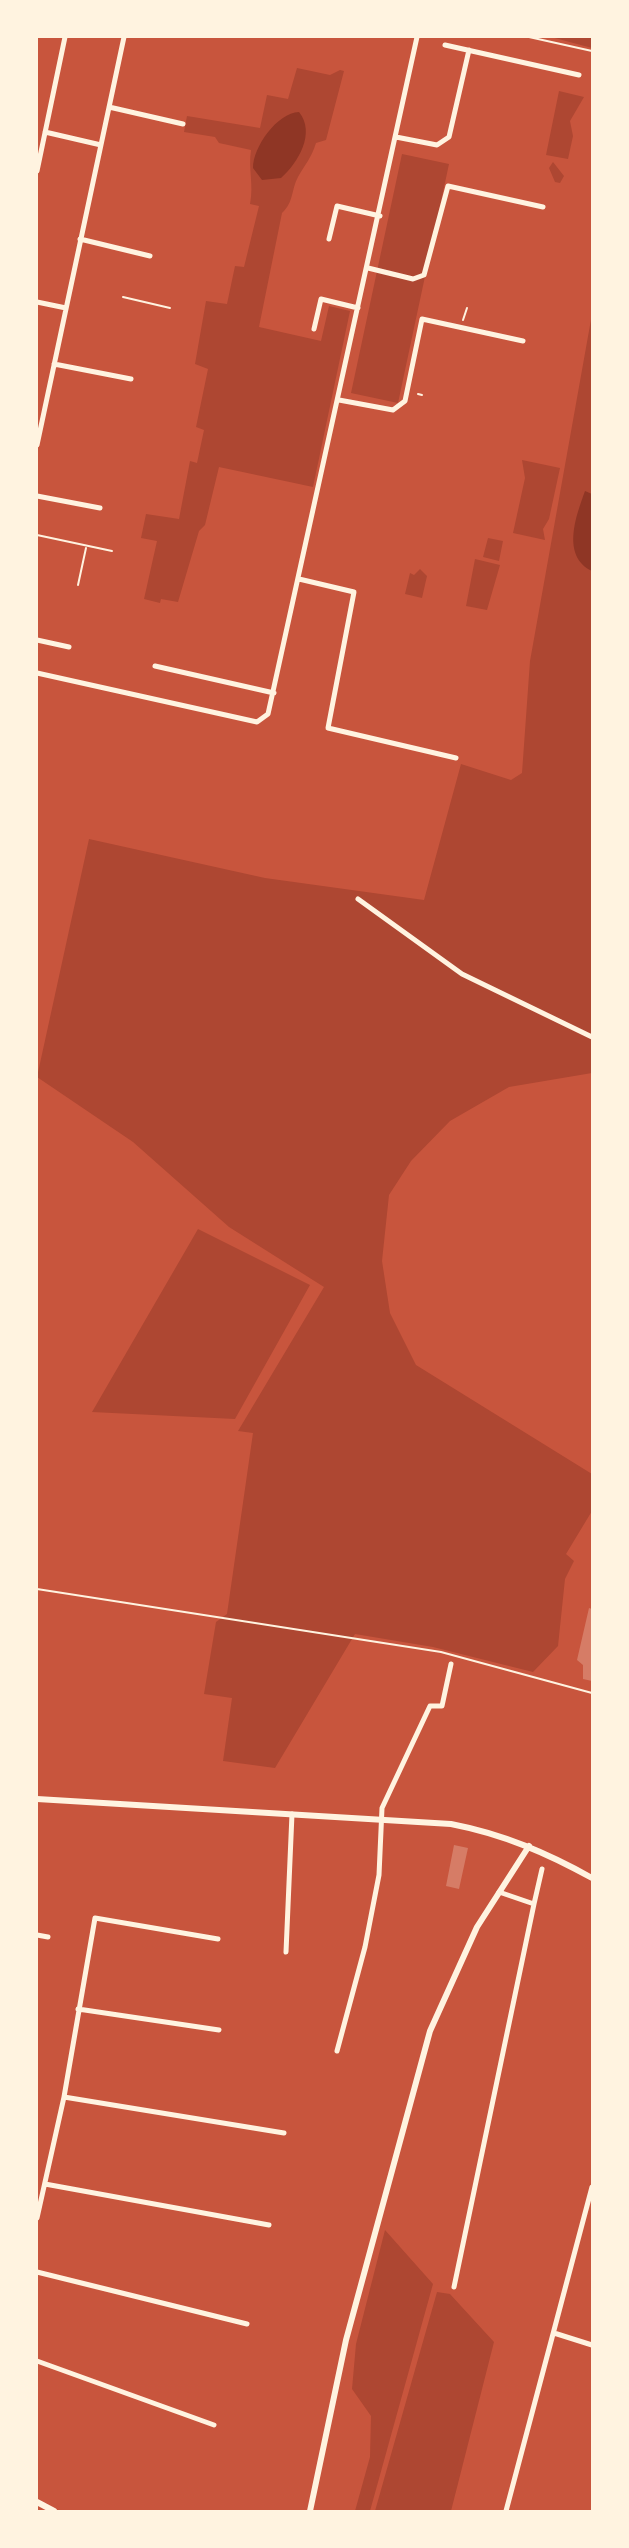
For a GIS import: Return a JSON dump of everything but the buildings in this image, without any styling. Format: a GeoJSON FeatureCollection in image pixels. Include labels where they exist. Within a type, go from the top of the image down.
{"type":"FeatureCollection","features":[{"type":"Feature","properties":{"kind":"street"},"geometry":{"type":"LineString","coordinates":[[37,171],[65,37]]}},
{"type":"Feature","properties":{"kind":"street"},"geometry":{"type":"LineString","coordinates":[[37,445],[124,37]]}},
{"type":"Feature","properties":{"kind":"street"},"geometry":{"type":"LineString","coordinates":[[37,673],[257,722],[268,714],[380,216],[417,37]]}},
{"type":"Feature","properties":{"kind":"street"},"geometry":{"type":"LineString","coordinates":[[445,45],[579,75]]}},
{"type":"Feature","properties":{"kind":"street"},"geometry":{"type":"LineString","coordinates":[[396,137],[437,145],[449,138],[469,50]]}},
{"type":"Feature","properties":{"kind":"street"},"geometry":{"type":"LineString","coordinates":[[109,107],[183,124]]}},
{"type":"Feature","properties":{"kind":"street"},"geometry":{"type":"LineString","coordinates":[[45,132],[101,145]]}},
{"type":"Feature","properties":{"kind":"street"},"geometry":{"type":"LineString","coordinates":[[368,268],[413,279],[424,275],[448,186],[543,207]]}},
{"type":"Feature","properties":{"kind":"street"},"geometry":{"type":"LineString","coordinates":[[329,239],[337,206],[380,216]]}},
{"type":"Feature","properties":{"kind":"street"},"geometry":{"type":"LineString","coordinates":[[80,239],[150,256]]}},
{"type":"Feature","properties":{"kind":"street"},"geometry":{"type":"LineString","coordinates":[[314,329],[321,299],[358,308]]}},
{"type":"Feature","properties":{"kind":"street"},"geometry":{"type":"LineString","coordinates":[[37,302],[66,308]]}},
{"type":"Feature","properties":{"kind":"street"},"geometry":{"type":"LineString","coordinates":[[339,400],[393,410],[399,407],[405,401],[422,319],[523,341]]}},
{"type":"Feature","properties":{"kind":"street"},"geometry":{"type":"LineString","coordinates":[[54,364],[131,379]]}},
{"type":"Feature","properties":{"kind":"street"},"geometry":{"type":"LineString","coordinates":[[37,496],[100,508]]}},
{"type":"Feature","properties":{"kind":"street"},"geometry":{"type":"LineString","coordinates":[[299,579],[354,592],[343,664],[328,728],[456,758]]}},
{"type":"Feature","properties":{"kind":"street"},"geometry":{"type":"LineString","coordinates":[[37,640],[69,647]]}},
{"type":"Feature","properties":{"kind":"street"},"geometry":{"type":"LineString","coordinates":[[155,666],[274,693]]}},
{"type":"Feature","properties":{"kind":"street"},"geometry":{"type":"LineString","coordinates":[[358,899],[462,974],[592,1037]]}},
{"type":"Feature","properties":{"kind":"street"},"geometry":{"type":"LineString","coordinates":[[337,2051],[365,1947],[379,1875],[382,1808],[430,1706],[442,1706],[451,1664]]}},
{"type":"Feature","properties":{"kind":"street"},"geometry":{"type":"LineString","coordinates":[[37,1799],[451,1824],[492,1832],[529,1846],[592,1878]]}},
{"type":"Feature","properties":{"kind":"street"},"geometry":{"type":"LineString","coordinates":[[286,1952],[292,1814]]}},
{"type":"Feature","properties":{"kind":"street"},"geometry":{"type":"LineString","coordinates":[[310,2511],[346,2340],[430,2031],[477,1927],[529,1846]]}},
{"type":"Feature","properties":{"kind":"street"},"geometry":{"type":"LineString","coordinates":[[454,2287],[542,1869]]}},
{"type":"Feature","properties":{"kind":"street"},"geometry":{"type":"LineString","coordinates":[[499,1892],[534,1904]]}},
{"type":"Feature","properties":{"kind":"street"},"geometry":{"type":"LineString","coordinates":[[37,2218],[64,2097],[95,1918],[218,1939]]}},
{"type":"Feature","properties":{"kind":"street"},"geometry":{"type":"LineString","coordinates":[[37,1935],[48,1937]]}},
{"type":"Feature","properties":{"kind":"street"},"geometry":{"type":"LineString","coordinates":[[78,2008],[219,2031]]}},
{"type":"Feature","properties":{"kind":"street"},"geometry":{"type":"LineString","coordinates":[[64,2097],[284,2133]]}},
{"type":"Feature","properties":{"kind":"street"},"geometry":{"type":"LineString","coordinates":[[45,2184],[269,2225]]}},
{"type":"Feature","properties":{"kind":"street"},"geometry":{"type":"LineString","coordinates":[[506,2511],[592,2187]]}},
{"type":"Feature","properties":{"kind":"street"},"geometry":{"type":"LineString","coordinates":[[583,2220],[592,2222]]}},
{"type":"Feature","properties":{"kind":"street"},"geometry":{"type":"LineString","coordinates":[[37,2272],[247,2324]]}},
{"type":"Feature","properties":{"kind":"street"},"geometry":{"type":"LineString","coordinates":[[554,2333],[592,2345]]}},
{"type":"Feature","properties":{"kind":"street"},"geometry":{"type":"LineString","coordinates":[[37,2361],[214,2425]]}},
{"type":"Feature","properties":{"kind":"street"},"geometry":{"type":"LineString","coordinates":[[37,2502],[54,2511]]}},
{"type":"Feature","properties":{"kind":"path"},"geometry":{"type":"LineString","coordinates":[[529,37],[592,51]]}},
{"type":"Feature","properties":{"kind":"path"},"geometry":{"type":"LineString","coordinates":[[123,297],[170,308]]}},
{"type":"Feature","properties":{"kind":"path"},"geometry":{"type":"LineString","coordinates":[[461,328],[467,308]]}},
{"type":"Feature","properties":{"kind":"path"},"geometry":{"type":"LineString","coordinates":[[37,535],[112,551]]}},
{"type":"Feature","properties":{"kind":"path"},"geometry":{"type":"LineString","coordinates":[[78,584],[87,546]]}},
{"type":"Feature","properties":{"kind":"path"},"geometry":{"type":"LineString","coordinates":[[37,1589],[441,1651],[592,1693]]}},
{"type":"Feature","properties":{"kind":"shaded area"},"geometry":{"type":"Polygon","coordinates":[[[551,37],[592,37],[592,48],[551,37]]]}},
{"type":"Feature","properties":{"kind":"shaded area"},"geometry":{"type":"Polygon","coordinates":[[[297,68],[330,75],[344,71],[326,140],[316,143],[296,182],[289,205],[282,213],[259,327],[321,341],[329,306],[350,311],[313,487],[219,467],[205,525],[199,531],[178,602],[161,599],[160,603],[144,599],[157,541],[141,538],[146,514],[179,519],[190,461],[197,463],[204,430],[196,427],[208,369],[195,364],[206,301],[227,304],[235,266],[244,267],[259,206],[250,204],[251,150],[219,143],[215,137],[184,132],[187,116],[260,128],[267,95],[288,99],[297,68]]]}},
{"type":"Feature","properties":{"kind":"shaded area"},"geometry":{"type":"Polygon","coordinates":[[[559,91],[584,97],[570,121],[573,136],[568,159],[546,155],[559,91]]]}},
{"type":"Feature","properties":{"kind":"shaded area"},"geometry":{"type":"Polygon","coordinates":[[[299,112],[306,129],[299,156],[281,178],[262,180],[253,168],[262,141],[283,118],[299,112]]]}},
{"type":"Feature","properties":{"kind":"shaded area"},"geometry":{"type":"Polygon","coordinates":[[[402,154],[449,164],[398,403],[351,393],[402,154]]]}},
{"type":"Feature","properties":{"kind":"shaded area"},"geometry":{"type":"Polygon","coordinates":[[[553,162],[564,176],[560,183],[555,182],[549,168],[553,162]]]}},
{"type":"Feature","properties":{"kind":"shaded area"},"geometry":{"type":"Polygon","coordinates":[[[592,314],[592,1073],[509,1087],[450,1121],[411,1161],[389,1195],[382,1261],[390,1313],[416,1365],[592,1474],[592,1511],[566,1554],[574,1561],[565,1579],[558,1646],[533,1672],[433,1647],[355,1634],[275,1768],[223,1761],[232,1698],[204,1694],[216,1622],[227,1614],[253,1433],[238,1431],[324,1287],[229,1227],[133,1142],[37,1077],[89,839],[265,878],[424,900],[461,764],[511,780],[522,773],[530,661],[592,314]]]}},
{"type":"Feature","properties":{"kind":"shaded area"},"geometry":{"type":"Polygon","coordinates":[[[522,460],[560,468],[549,519],[543,529],[545,540],[513,533],[525,478],[522,460]]]}},
{"type":"Feature","properties":{"kind":"shaded area"},"geometry":{"type":"Polygon","coordinates":[[[585,491],[592,494],[592,571],[582,564],[574,546],[575,523],[585,491]]]}},
{"type":"Feature","properties":{"kind":"shaded area"},"geometry":{"type":"Polygon","coordinates":[[[488,538],[503,541],[499,561],[483,557],[488,538]]]}},
{"type":"Feature","properties":{"kind":"shaded area"},"geometry":{"type":"Polygon","coordinates":[[[475,559],[500,565],[487,610],[466,606],[475,559]]]}},
{"type":"Feature","properties":{"kind":"shaded area"},"geometry":{"type":"Polygon","coordinates":[[[420,569],[427,576],[422,598],[405,594],[410,573],[414,575],[420,569]]]}},
{"type":"Feature","properties":{"kind":"shaded area"},"geometry":{"type":"Polygon","coordinates":[[[198,1229],[310,1285],[235,1419],[92,1412],[198,1229]]]}},
{"type":"Feature","properties":{"kind":"shaded area"},"geometry":{"type":"Polygon","coordinates":[[[385,2230],[433,2284],[370,2511],[355,2511],[370,2457],[371,2416],[352,2389],[356,2344],[385,2230]]]}},
{"type":"Feature","properties":{"kind":"shaded area"},"geometry":{"type":"Polygon","coordinates":[[[437,2292],[450,2294],[494,2342],[451,2511],[375,2511],[437,2292]]]}}]}
